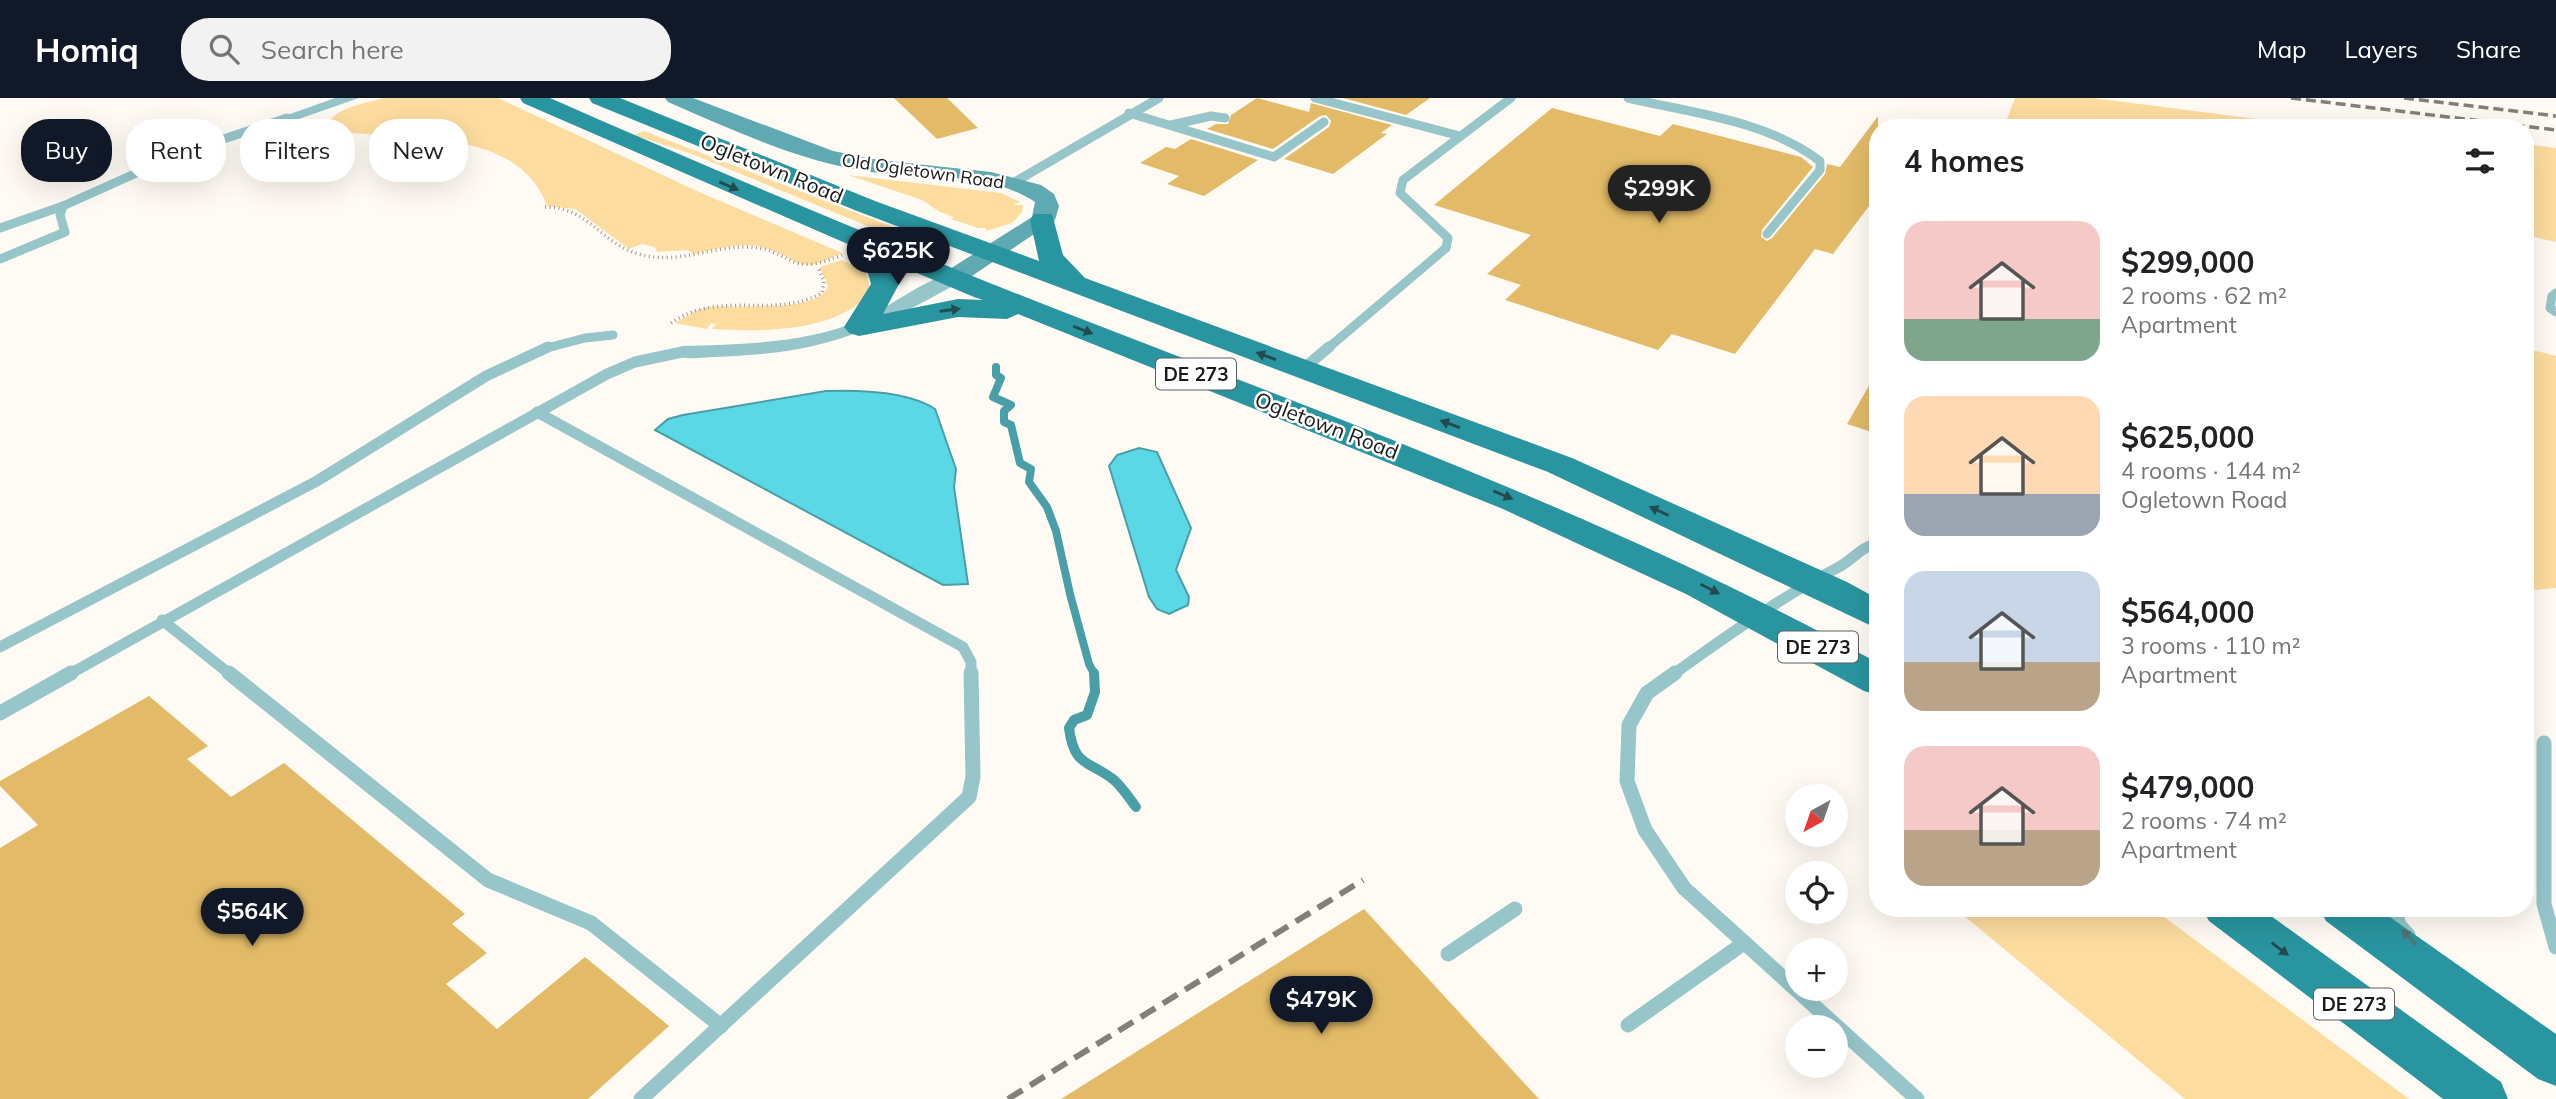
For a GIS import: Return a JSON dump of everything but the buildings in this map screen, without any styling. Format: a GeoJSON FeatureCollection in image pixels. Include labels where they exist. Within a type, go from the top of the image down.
{"type":"FeatureCollection","features":[{"type":"Feature","properties":{"kind":"main road","name":"Ogletown Road"},"geometry":{"type":"LineString","coordinates":[[531,98],[852,248],[951,279],[1520,502],[1606,539],[1758,614],[1869,676]]}},
{"type":"Feature","properties":{"kind":"main road","name":"Ogletown Road"},"geometry":{"type":"LineString","coordinates":[[600,98],[784,174],[993,254],[1560,465],[1810,580],[1869,611]]}},
{"type":"Feature","properties":{"kind":"main road"},"geometry":{"type":"LineString","coordinates":[[1043,219],[1050,257],[1074,284]]}},
{"type":"Feature","properties":{"kind":"main road"},"geometry":{"type":"LineString","coordinates":[[852,248],[884,270],[887,280],[885,289],[859,327]]}},
{"type":"Feature","properties":{"kind":"main road"},"geometry":{"type":"LineString","coordinates":[[859,327],[958,308],[1041,314]]}},
{"type":"Feature","properties":{"kind":"main road","name":"DE 273"},"geometry":{"type":"LineString","coordinates":[[2237,917],[2483,1099]]}},
{"type":"Feature","properties":{"kind":"main road"},"geometry":{"type":"LineString","coordinates":[[2354,917],[2545,1055]]}},
{"type":"Feature","properties":{"kind":"street"},"geometry":{"type":"LineString","coordinates":[[287,118],[315,98]]}},
{"type":"Feature","properties":{"kind":"street"},"geometry":{"type":"LineString","coordinates":[[287,118],[351,98]]}},
{"type":"Feature","properties":{"kind":"street","name":"Old Ogletown Road"},"geometry":{"type":"LineString","coordinates":[[675,98],[817,155],[877,167],[1013,183],[1038,191],[1047,206],[1043,219]]}},
{"type":"Feature","properties":{"kind":"street"},"geometry":{"type":"LineString","coordinates":[[682,352],[796,345],[822,340],[859,327],[900,309],[993,254],[1043,219]]}},
{"type":"Feature","properties":{"kind":"lane"},"geometry":{"type":"LineString","coordinates":[[1013,183],[1129,113],[1159,98]]}},
{"type":"Feature","properties":{"kind":"lane"},"geometry":{"type":"LineString","coordinates":[[1315,98],[1460,136]]}},
{"type":"Feature","properties":{"kind":"lane"},"geometry":{"type":"LineString","coordinates":[[1303,369],[1446,248],[1448,238],[1400,193],[1403,180],[1511,98]]}},
{"type":"Feature","properties":{"kind":"lane"},"geometry":{"type":"LineString","coordinates":[[1628,98],[1762,131],[1811,152],[1820,161],[1820,170],[1767,234]]}},
{"type":"Feature","properties":{"kind":"lane"},"geometry":{"type":"LineString","coordinates":[[1129,113],[1274,157],[1324,122]]}},
{"type":"Feature","properties":{"kind":"lane"},"geometry":{"type":"LineString","coordinates":[[0,228],[63,206],[181,152],[287,118]]}},
{"type":"Feature","properties":{"kind":"lane"},"geometry":{"type":"LineString","coordinates":[[1170,126],[1195,118],[1225,118]]}},
{"type":"Feature","properties":{"kind":"lane"},"geometry":{"type":"LineString","coordinates":[[0,259],[65,232],[60,215],[63,206]]}},
{"type":"Feature","properties":{"kind":"lane"},"geometry":{"type":"LineString","coordinates":[[2556,293],[2552,296],[2550,308],[2556,312]]}},
{"type":"Feature","properties":{"kind":"lane"},"geometry":{"type":"LineString","coordinates":[[0,647],[304,488],[415,422],[490,372],[535,349],[583,336],[613,335]]}},
{"type":"Feature","properties":{"kind":"lane"},"geometry":{"type":"LineString","coordinates":[[0,713],[537,412],[635,362],[682,352]]}},
{"type":"Feature","properties":{"kind":"lane"},"geometry":{"type":"LineString","coordinates":[[537,412],[943,636],[962,648],[971,662],[973,777],[970,797],[641,1099]]}},
{"type":"Feature","properties":{"kind":"lane"},"geometry":{"type":"LineString","coordinates":[[1869,545],[1840,567],[1810,580],[1758,614],[1647,693],[1629,725],[1628,781],[1645,831],[1684,888],[1917,1099]]}},
{"type":"Feature","properties":{"kind":"lane"},"geometry":{"type":"LineString","coordinates":[[162,620],[488,880],[501,888],[591,923],[721,1026]]}},
{"type":"Feature","properties":{"kind":"lane"},"geometry":{"type":"LineString","coordinates":[[2544,743],[2544,904],[2556,947]]}},
{"type":"Feature","properties":{"kind":"lane"},"geometry":{"type":"LineString","coordinates":[[1448,954],[1515,909]]}},
{"type":"Feature","properties":{"kind":"lane"},"geometry":{"type":"LineString","coordinates":[[2397,917],[2399,925],[2424,954],[2545,1055]]}},
{"type":"Feature","properties":{"kind":"lane"},"geometry":{"type":"LineString","coordinates":[[1628,1025],[1744,943]]}},
{"type":"Feature","properties":{"kind":"path"},"geometry":{"type":"LineString","coordinates":[[545,207],[572,210],[616,244],[647,257],[678,258],[746,247],[769,252],[797,267],[817,267],[852,248]]}},
{"type":"Feature","properties":{"kind":"path"},"geometry":{"type":"LineString","coordinates":[[671,323],[707,306],[794,303],[817,297],[822,293],[824,281],[817,267]]}},
{"type":"Feature","properties":{"kind":"shaded area"},"geometry":{"type":"Polygon","coordinates":[[[383,98],[498,98],[699,192],[842,253],[826,261],[804,265],[771,250],[749,245],[692,254],[688,250],[657,252],[655,247],[642,244],[629,249],[575,209],[547,206],[532,180],[511,162],[485,149],[468,145],[468,119],[369,119],[369,134],[355,133],[355,119],[331,119],[360,104],[383,98]]]}},
{"type":"Feature","properties":{"kind":"shaded area"},"geometry":{"type":"Polygon","coordinates":[[[2015,98],[2093,98],[2257,119],[2007,119],[2015,98]]]}},
{"type":"Feature","properties":{"kind":"shaded area"},"geometry":{"type":"Polygon","coordinates":[[[644,131],[927,240],[916,246],[692,154],[634,135],[644,131]]]}},
{"type":"Feature","properties":{"kind":"shaded area"},"geometry":{"type":"Polygon","coordinates":[[[2534,145],[2556,148],[2556,242],[2534,237],[2534,145]]]}},
{"type":"Feature","properties":{"kind":"shaded area"},"geometry":{"type":"Polygon","coordinates":[[[848,175],[1001,193],[1020,202],[1013,205],[1023,205],[1022,212],[1012,223],[986,231],[986,228],[951,219],[954,217],[940,212],[922,200],[848,175]]]}},
{"type":"Feature","properties":{"kind":"shaded area"},"geometry":{"type":"Polygon","coordinates":[[[841,260],[864,271],[869,287],[875,287],[861,302],[823,321],[755,330],[712,329],[716,324],[711,323],[707,329],[675,323],[704,308],[772,306],[808,301],[821,295],[828,286],[820,267],[841,260]]]}},
{"type":"Feature","properties":{"kind":"shaded area"},"geometry":{"type":"Polygon","coordinates":[[[2534,350],[2556,356],[2556,588],[2536,590],[2534,350]]]}},
{"type":"Feature","properties":{"kind":"shaded area"},"geometry":{"type":"Polygon","coordinates":[[[1965,917],[2164,917],[2409,1099],[2185,1099],[1965,917]]]}},
{"type":"Feature","properties":{"kind":"water"},"geometry":{"type":"Polygon","coordinates":[[[826,391],[897,395],[935,409],[956,469],[954,487],[968,584],[943,585],[655,430],[668,419],[683,415],[826,391]]]}},
{"type":"Feature","properties":{"kind":"water"},"geometry":{"type":"Polygon","coordinates":[[[1139,448],[1157,452],[1191,528],[1176,570],[1189,597],[1188,605],[1169,614],[1157,609],[1149,597],[1109,466],[1117,455],[1139,448]]]}},
{"type":"Feature","properties":{"kind":"waterway"},"geometry":{"type":"LineString","coordinates":[[996,367],[996,375],[1001,378],[993,397],[1011,405],[1004,411],[1004,422],[1011,425],[1020,463],[1031,469],[1029,482],[1047,507],[1056,531],[1070,594],[1089,664],[1094,673]]}},
{"type":"Feature","properties":{"kind":"waterway"},"geometry":{"type":"LineString","coordinates":[[1094,673],[1095,692],[1087,715],[1074,720],[1069,728],[1071,741],[1079,756],[1114,780],[1136,807]]}},
{"type":"Feature","properties":{"kind":"railway"},"geometry":{"type":"LineString","coordinates":[[2291,98],[2465,119]]}},
{"type":"Feature","properties":{"kind":"railway"},"geometry":{"type":"LineString","coordinates":[[2404,98],[2556,116]]}},
{"type":"Feature","properties":{"kind":"railway"},"geometry":{"type":"LineString","coordinates":[[2534,127],[2556,130]]}},
{"type":"Feature","properties":{"kind":"railway"},"geometry":{"type":"LineString","coordinates":[[1008,1099],[1363,880]]}}]}
